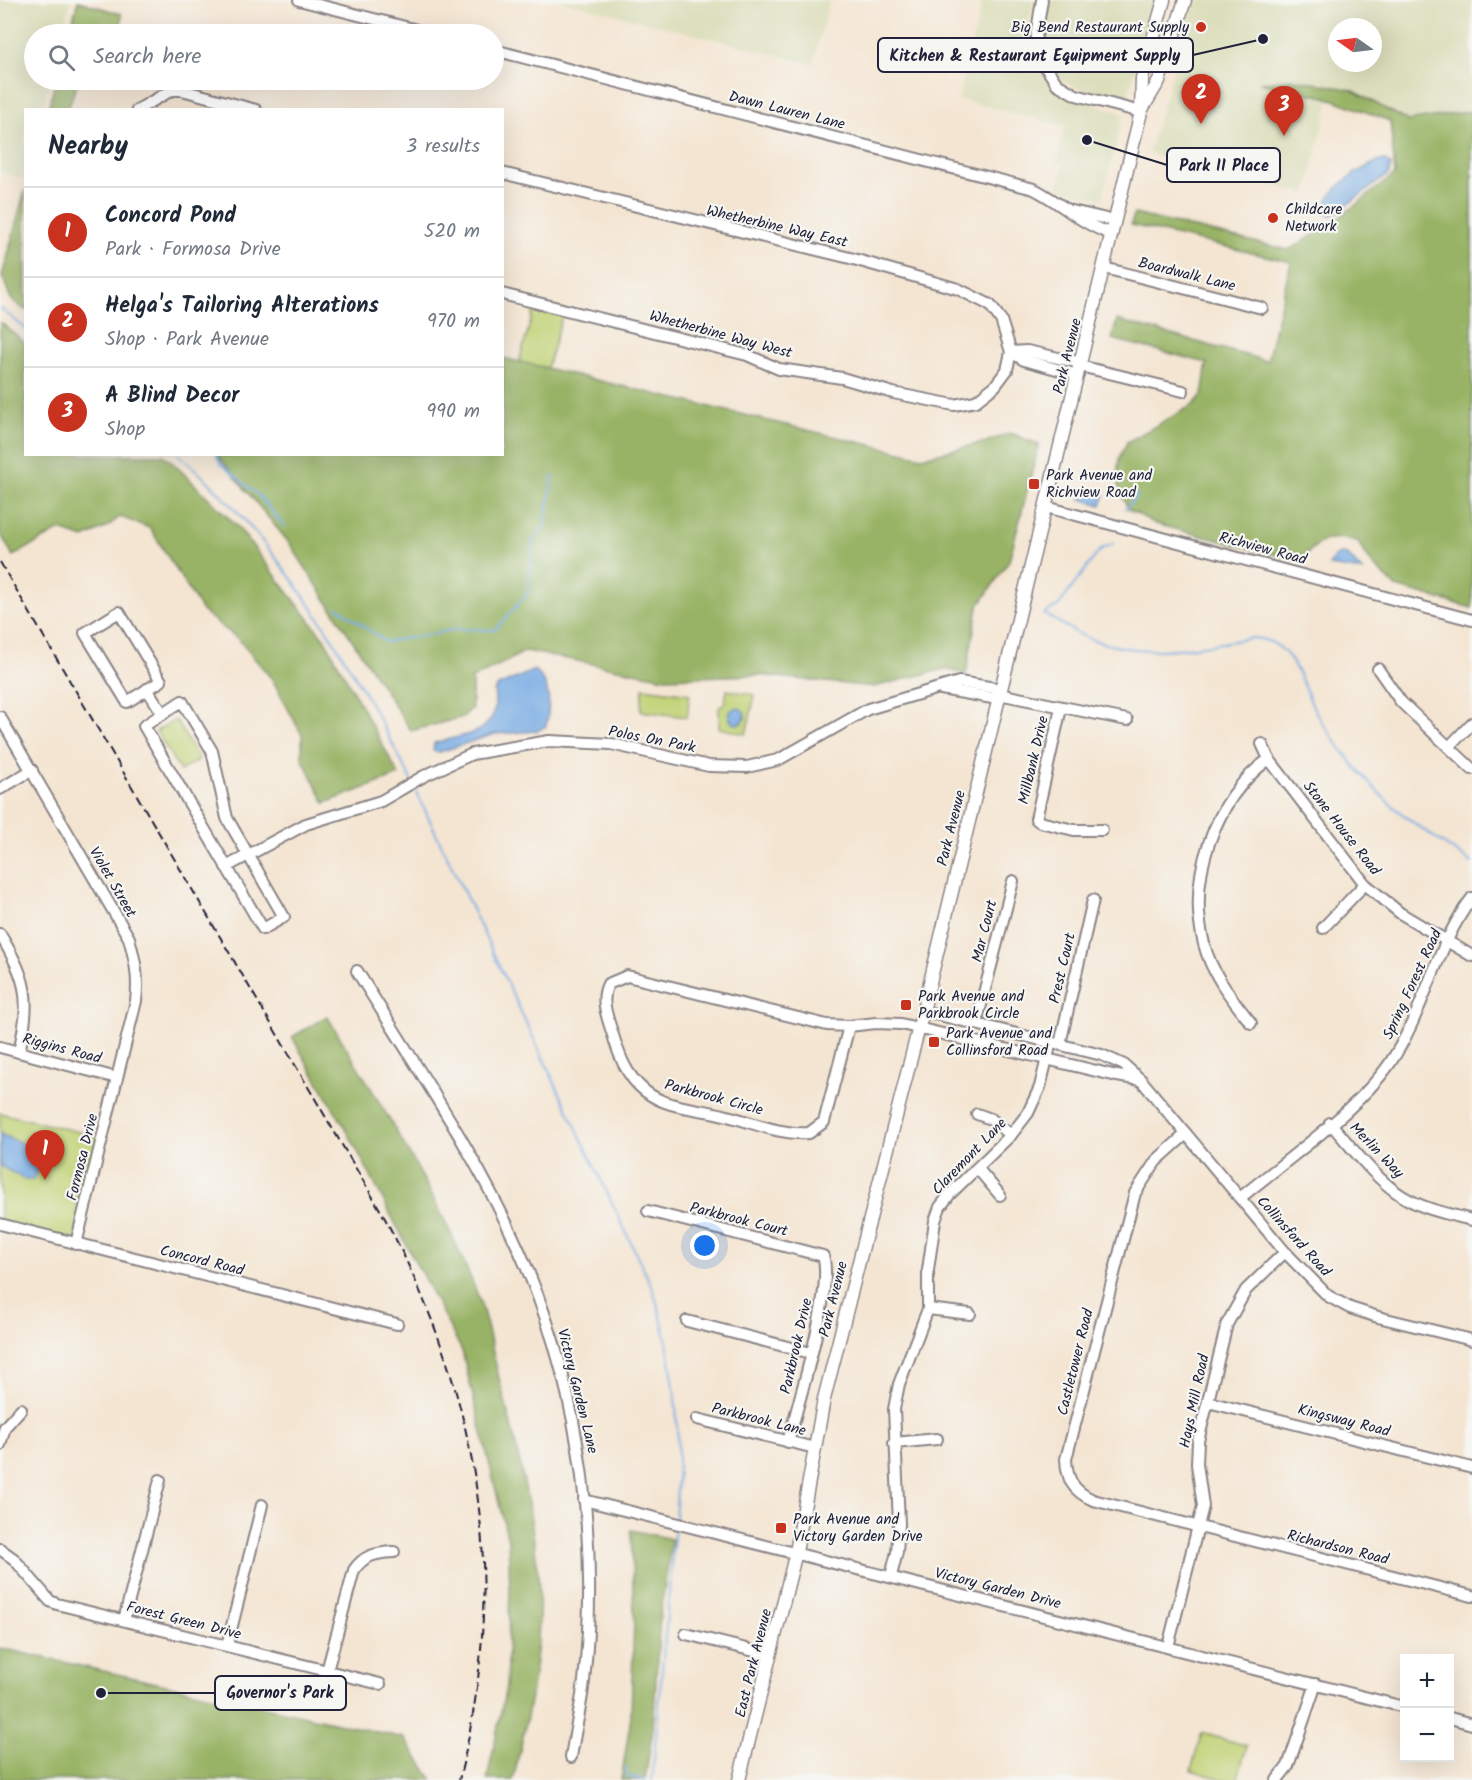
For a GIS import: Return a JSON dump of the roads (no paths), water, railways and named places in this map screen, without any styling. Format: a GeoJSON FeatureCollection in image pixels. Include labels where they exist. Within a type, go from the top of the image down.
{"type":"FeatureCollection","features":[{"type":"Feature","properties":{"kind":"main road","name":"Park Avenue"},"geometry":{"type":"LineString","coordinates":[[796,1552],[815,1448],[852,1285],[923,1011],[1080,368],[1141,112],[1142,78],[1164,0]]}},
{"type":"Feature","properties":{"kind":"main road","name":"Park Avenue"},"geometry":{"type":"LineString","coordinates":[[1141,112],[1159,81],[1185,0]]}},
{"type":"Feature","properties":{"kind":"main road"},"geometry":{"type":"LineString","coordinates":[[1147,60],[1167,51]]}},
{"type":"Feature","properties":{"kind":"main road","name":"East Park Avenue"},"geometry":{"type":"LineString","coordinates":[[739,1780],[796,1552]]}},
{"type":"Feature","properties":{"kind":"street"},"geometry":{"type":"LineString","coordinates":[[299,0],[394,24]]}},
{"type":"Feature","properties":{"kind":"street"},"geometry":{"type":"LineString","coordinates":[[1042,0],[1035,43],[1042,62],[1057,84],[1076,95],[1141,112]]}},
{"type":"Feature","properties":{"kind":"street","name":"Dawn Lauren Lane"},"geometry":{"type":"LineString","coordinates":[[504,53],[1034,189],[1093,228],[1112,234]]}},
{"type":"Feature","properties":{"kind":"street"},"geometry":{"type":"LineString","coordinates":[[140,108],[172,90]]}},
{"type":"Feature","properties":{"kind":"street"},"geometry":{"type":"LineString","coordinates":[[182,90],[249,108]]}},
{"type":"Feature","properties":{"kind":"street","name":"Whetherbine Way East"},"geometry":{"type":"LineString","coordinates":[[504,173],[850,258],[958,289],[990,305],[1001,320],[1011,352]]}},
{"type":"Feature","properties":{"kind":"street","name":"Dawn Lauren Lane"},"geometry":{"type":"LineString","coordinates":[[1068,210],[1115,221]]}},
{"type":"Feature","properties":{"kind":"street","name":"Boardwalk Lane"},"geometry":{"type":"LineString","coordinates":[[1104,268],[1262,308]]}},
{"type":"Feature","properties":{"kind":"street","name":"Whetherbine Way West"},"geometry":{"type":"LineString","coordinates":[[504,294],[747,355],[779,369],[822,374],[893,393],[954,405],[976,401],[995,386],[1007,370],[1011,352]]}},
{"type":"Feature","properties":{"kind":"street"},"geometry":{"type":"LineString","coordinates":[[1011,352],[1024,360],[1080,368],[1183,391]]}},
{"type":"Feature","properties":{"kind":"street","name":"Richview Road"},"geometry":{"type":"LineString","coordinates":[[1046,507],[1472,620]]}},
{"type":"Feature","properties":{"kind":"street"},"geometry":{"type":"LineString","coordinates":[[119,612],[161,681],[147,689],[127,702],[85,633],[119,612]]}},
{"type":"Feature","properties":{"kind":"street"},"geometry":{"type":"LineString","coordinates":[[1378,669],[1401,702],[1472,770]]}},
{"type":"Feature","properties":{"kind":"street"},"geometry":{"type":"LineString","coordinates":[[147,689],[163,714]]}},
{"type":"Feature","properties":{"kind":"street","name":"Polos On Park"},"geometry":{"type":"LineString","coordinates":[[226,867],[306,824],[363,808],[404,789],[423,776],[472,754],[549,741],[611,744],[709,766],[747,766],[783,757],[868,709],[938,689],[999,694],[1127,720]]}},
{"type":"Feature","properties":{"kind":"street"},"geometry":{"type":"LineString","coordinates":[[182,701],[212,751],[226,818],[248,855],[284,917],[263,929],[144,726],[182,701]]}},
{"type":"Feature","properties":{"kind":"street","name":"Millbank Drive"},"geometry":{"type":"LineString","coordinates":[[1061,708],[1036,819],[1074,830],[1102,830]]}},
{"type":"Feature","properties":{"kind":"street","name":"Violet Street"},"geometry":{"type":"LineString","coordinates":[[0,717],[129,938],[139,982],[117,1078]]}},
{"type":"Feature","properties":{"kind":"street"},"geometry":{"type":"LineString","coordinates":[[1449,747],[1472,723]]}},
{"type":"Feature","properties":{"kind":"street","name":"Stone House Road"},"geometry":{"type":"LineString","coordinates":[[1262,744],[1269,759],[1365,884],[1400,913],[1472,956]]}},
{"type":"Feature","properties":{"kind":"street"},"geometry":{"type":"LineString","coordinates":[[1251,1023],[1224,989],[1212,967],[1204,945],[1200,894],[1212,836],[1223,809],[1245,779],[1269,759]]}},
{"type":"Feature","properties":{"kind":"street"},"geometry":{"type":"LineString","coordinates":[[0,789],[32,770]]}},
{"type":"Feature","properties":{"kind":"street","name":"Mar Court"},"geometry":{"type":"LineString","coordinates":[[976,1024],[1012,881]]}},
{"type":"Feature","properties":{"kind":"street"},"geometry":{"type":"LineString","coordinates":[[1323,928],[1365,884]]}},
{"type":"Feature","properties":{"kind":"street","name":"Spring Forest Road"},"geometry":{"type":"LineString","coordinates":[[1240,1198],[1357,1101],[1390,1063],[1413,1024],[1449,942],[1472,898]]}},
{"type":"Feature","properties":{"kind":"street","name":"Prest Court"},"geometry":{"type":"LineString","coordinates":[[1055,1043],[1094,900]]}},
{"type":"Feature","properties":{"kind":"street"},"geometry":{"type":"LineString","coordinates":[[0,934],[18,966],[27,995],[26,1021],[19,1052]]}},
{"type":"Feature","properties":{"kind":"street","name":"Victory Garden Lane"},"geometry":{"type":"LineString","coordinates":[[357,971],[443,1110],[498,1208],[528,1271],[555,1349],[579,1451],[589,1562],[584,1682],[571,1757]]}},
{"type":"Feature","properties":{"kind":"street","name":"Parkbrook Circle"},"geometry":{"type":"LineString","coordinates":[[849,1026],[824,1122],[818,1129],[799,1134],[682,1107],[646,1092],[622,1062],[605,1009],[604,994],[612,980],[631,976],[827,1025],[849,1026],[876,1023],[918,1028]]}},
{"type":"Feature","properties":{"kind":"street","name":"Collinsford Road"},"geometry":{"type":"LineString","coordinates":[[923,1011],[1102,1055],[1124,1065],[1141,1080],[1286,1252],[1328,1296],[1350,1308],[1472,1340]]}},
{"type":"Feature","properties":{"kind":"street"},"geometry":{"type":"LineString","coordinates":[[918,1028],[1141,1080]]}},
{"type":"Feature","properties":{"kind":"street"},"geometry":{"type":"LineString","coordinates":[[1020,1051],[1024,1035]]}},
{"type":"Feature","properties":{"kind":"street","name":"Claremont Lane"},"geometry":{"type":"LineString","coordinates":[[891,1576],[897,1552],[899,1524],[894,1409],[899,1384],[924,1326],[928,1309],[928,1270],[935,1221],[940,1207],[950,1194],[1011,1135],[1034,1103],[1047,1058],[1055,1043]]}},
{"type":"Feature","properties":{"kind":"street","name":"Riggins Road"},"geometry":{"type":"LineString","coordinates":[[0,1047],[117,1078]]}},
{"type":"Feature","properties":{"kind":"street","name":"Formosa Drive"},"geometry":{"type":"LineString","coordinates":[[76,1244],[117,1078]]}},
{"type":"Feature","properties":{"kind":"street"},"geometry":{"type":"LineString","coordinates":[[977,1114],[991,1119],[1011,1135]]}},
{"type":"Feature","properties":{"kind":"street","name":"Merlin Way"},"geometry":{"type":"LineString","coordinates":[[1330,1123],[1384,1182],[1402,1196],[1437,1211],[1472,1220]]}},
{"type":"Feature","properties":{"kind":"street","name":"Castletower Road"},"geometry":{"type":"LineString","coordinates":[[1186,1134],[1156,1161],[1135,1193],[1066,1459],[1066,1474],[1071,1485],[1080,1494],[1093,1500],[1198,1527]]}},
{"type":"Feature","properties":{"kind":"street"},"geometry":{"type":"LineString","coordinates":[[978,1169],[1000,1195]]}},
{"type":"Feature","properties":{"kind":"street","name":"Parkbrook Court"},"geometry":{"type":"LineString","coordinates":[[648,1211],[823,1256]]}},
{"type":"Feature","properties":{"kind":"street","name":"Concord Road"},"geometry":{"type":"LineString","coordinates":[[0,1224],[397,1324]]}},
{"type":"Feature","properties":{"kind":"street","name":"Hays Mill Road"},"geometry":{"type":"LineString","coordinates":[[1168,1647],[1203,1506],[1197,1464],[1198,1440],[1233,1310],[1254,1280],[1286,1252]]}},
{"type":"Feature","properties":{"kind":"street","name":"Parkbrook Drive"},"geometry":{"type":"LineString","coordinates":[[788,1442],[820,1315],[825,1278],[823,1256]]}},
{"type":"Feature","properties":{"kind":"street"},"geometry":{"type":"LineString","coordinates":[[928,1309],[970,1314]]}},
{"type":"Feature","properties":{"kind":"street"},"geometry":{"type":"LineString","coordinates":[[687,1321],[811,1353]]}},
{"type":"Feature","properties":{"kind":"street","name":"Kingsway Road"},"geometry":{"type":"LineString","coordinates":[[1208,1401],[1472,1468]]}},
{"type":"Feature","properties":{"kind":"street"},"geometry":{"type":"LineString","coordinates":[[0,1445],[5,1427],[21,1409]]}},
{"type":"Feature","properties":{"kind":"street","name":"Parkbrook Lane"},"geometry":{"type":"LineString","coordinates":[[697,1419],[815,1448]]}},
{"type":"Feature","properties":{"kind":"street"},"geometry":{"type":"LineString","coordinates":[[894,1443],[938,1439]]}},
{"type":"Feature","properties":{"kind":"street"},"geometry":{"type":"LineString","coordinates":[[124,1620],[160,1480]]}},
{"type":"Feature","properties":{"kind":"street","name":"Victory Garden Drive"},"geometry":{"type":"LineString","coordinates":[[584,1500],[1400,1706]]}},
{"type":"Feature","properties":{"kind":"street"},"geometry":{"type":"LineString","coordinates":[[227,1646],[262,1505]]}},
{"type":"Feature","properties":{"kind":"street","name":"Richardson Road"},"geometry":{"type":"LineString","coordinates":[[1198,1527],[1472,1596]]}},
{"type":"Feature","properties":{"kind":"street","name":"Forest Green Drive"},"geometry":{"type":"LineString","coordinates":[[0,1549],[14,1559],[38,1587],[57,1604],[380,1684]]}},
{"type":"Feature","properties":{"kind":"street"},"geometry":{"type":"LineString","coordinates":[[327,1671],[354,1570],[360,1561],[369,1556],[394,1552]]}},
{"type":"Feature","properties":{"kind":"street"},"geometry":{"type":"LineString","coordinates":[[686,1634],[770,1655]]}},
{"type":"Feature","properties":{"kind":"street"},"geometry":{"type":"LineString","coordinates":[[1277,1780],[1288,1766],[1316,1684]]}},
{"type":"Feature","properties":{"kind":"street"},"geometry":{"type":"LineString","coordinates":[[1454,1719],[1472,1724]]}},
{"type":"Feature","properties":{"kind":"water"},"geometry":{"type":"Polygon","coordinates":[[[1384,160],[1391,165],[1389,174],[1333,215],[1327,215],[1326,207],[1329,198],[1336,189],[1356,173],[1384,160]]]}},
{"type":"Feature","properties":{"kind":"water"},"geometry":{"type":"Polygon","coordinates":[[[1084,489],[1105,495],[1101,505],[1081,499],[1084,489]]]}},
{"type":"Feature","properties":{"kind":"water"},"geometry":{"type":"Polygon","coordinates":[[[1341,554],[1348,555],[1362,571],[1329,566],[1334,557],[1341,554]]]}},
{"type":"Feature","properties":{"kind":"water"},"geometry":{"type":"Polygon","coordinates":[[[534,670],[547,689],[549,703],[546,726],[537,731],[495,734],[440,752],[433,751],[434,743],[469,734],[487,724],[493,716],[494,691],[498,686],[534,670]]]}},
{"type":"Feature","properties":{"kind":"water"},"geometry":{"type":"Polygon","coordinates":[[[734,708],[740,708],[745,716],[743,722],[734,724],[729,719],[729,713],[734,708]]]}},
{"type":"Feature","properties":{"kind":"water"},"geometry":{"type":"Polygon","coordinates":[[[0,1134],[35,1149],[41,1154],[41,1165],[33,1180],[24,1179],[0,1166],[0,1134]]]}},
{"type":"Feature","properties":{"kind":"waterway"},"geometry":{"type":"LineString","coordinates":[[0,308],[24,327]]}},
{"type":"Feature","properties":{"kind":"waterway"},"geometry":{"type":"LineString","coordinates":[[180,456],[248,524],[310,605],[364,692],[411,780]]}},
{"type":"Feature","properties":{"kind":"waterway"},"geometry":{"type":"LineString","coordinates":[[217,456],[221,464],[259,496],[285,527]]}},
{"type":"Feature","properties":{"kind":"waterway"},"geometry":{"type":"LineString","coordinates":[[337,607],[386,642],[458,629],[495,630],[528,593],[532,542],[545,525],[553,476]]}},
{"type":"Feature","properties":{"kind":"waterway"},"geometry":{"type":"LineString","coordinates":[[1125,509],[1138,494]]}},
{"type":"Feature","properties":{"kind":"waterway"},"geometry":{"type":"LineString","coordinates":[[1044,614],[1059,605],[1097,554],[1103,548],[1113,544]]}},
{"type":"Feature","properties":{"kind":"waterway"},"geometry":{"type":"LineString","coordinates":[[1044,614],[1088,638],[1128,648],[1169,650],[1251,638],[1267,641],[1279,647],[1296,668],[1320,719],[1337,744],[1368,781],[1409,820],[1472,863]]}},
{"type":"Feature","properties":{"kind":"waterway"},"geometry":{"type":"LineString","coordinates":[[413,785],[652,1287],[667,1344],[676,1402],[678,1461],[675,1520]]}},
{"type":"Feature","properties":{"kind":"waterway"},"geometry":{"type":"LineString","coordinates":[[652,1780],[675,1526]]}},
{"type":"Feature","properties":{"kind":"waterway"},"geometry":{"type":"LineString","coordinates":[[626,1767],[626,1776],[646,1780]]}},
{"type":"Feature","properties":{"kind":"railway"},"geometry":{"type":"LineString","coordinates":[[0,562],[382,1213],[416,1281],[443,1350],[463,1419],[476,1489],[483,1560],[482,1632],[474,1705],[459,1780]]}},
{"type":"Feature","properties":{"kind":"place","name":"Big Bend Restaurant Supply"},"geometry":{"type":"Point","coordinates":[1201,27]}},
{"type":"Feature","properties":{"kind":"place","name":"Kitchen & Restaurant Equipment Supply"},"geometry":{"type":"Point","coordinates":[1263,39]}},
{"type":"Feature","properties":{"kind":"place","name":"Helga's Tailoring Alterations"},"geometry":{"type":"Point","coordinates":[1201,124]}},
{"type":"Feature","properties":{"kind":"place","name":"A Blind Decor"},"geometry":{"type":"Point","coordinates":[1284,136]}},
{"type":"Feature","properties":{"kind":"place","name":"Park II Place"},"geometry":{"type":"Point","coordinates":[1087,140]}},
{"type":"Feature","properties":{"kind":"place","name":"Childcare Network"},"geometry":{"type":"Point","coordinates":[1273,218]}},
{"type":"Feature","properties":{"kind":"place","name":"Park Avenue and Richview Road"},"geometry":{"type":"Point","coordinates":[1034,484]}},
{"type":"Feature","properties":{"kind":"place","name":"Park Avenue and Parkbrook Circle"},"geometry":{"type":"Point","coordinates":[906,1005]}},
{"type":"Feature","properties":{"kind":"place","name":"Park Avenue and Collinsford Road"},"geometry":{"type":"Point","coordinates":[934,1042]}},
{"type":"Feature","properties":{"kind":"place","name":"Concord Pond"},"geometry":{"type":"Point","coordinates":[45,1180]}},
{"type":"Feature","properties":{"kind":"place","name":"Park Avenue and Victory Garden Drive"},"geometry":{"type":"Point","coordinates":[781,1528]}},
{"type":"Feature","properties":{"kind":"place","name":"Governor's Park"},"geometry":{"type":"Point","coordinates":[101,1693]}}]}
